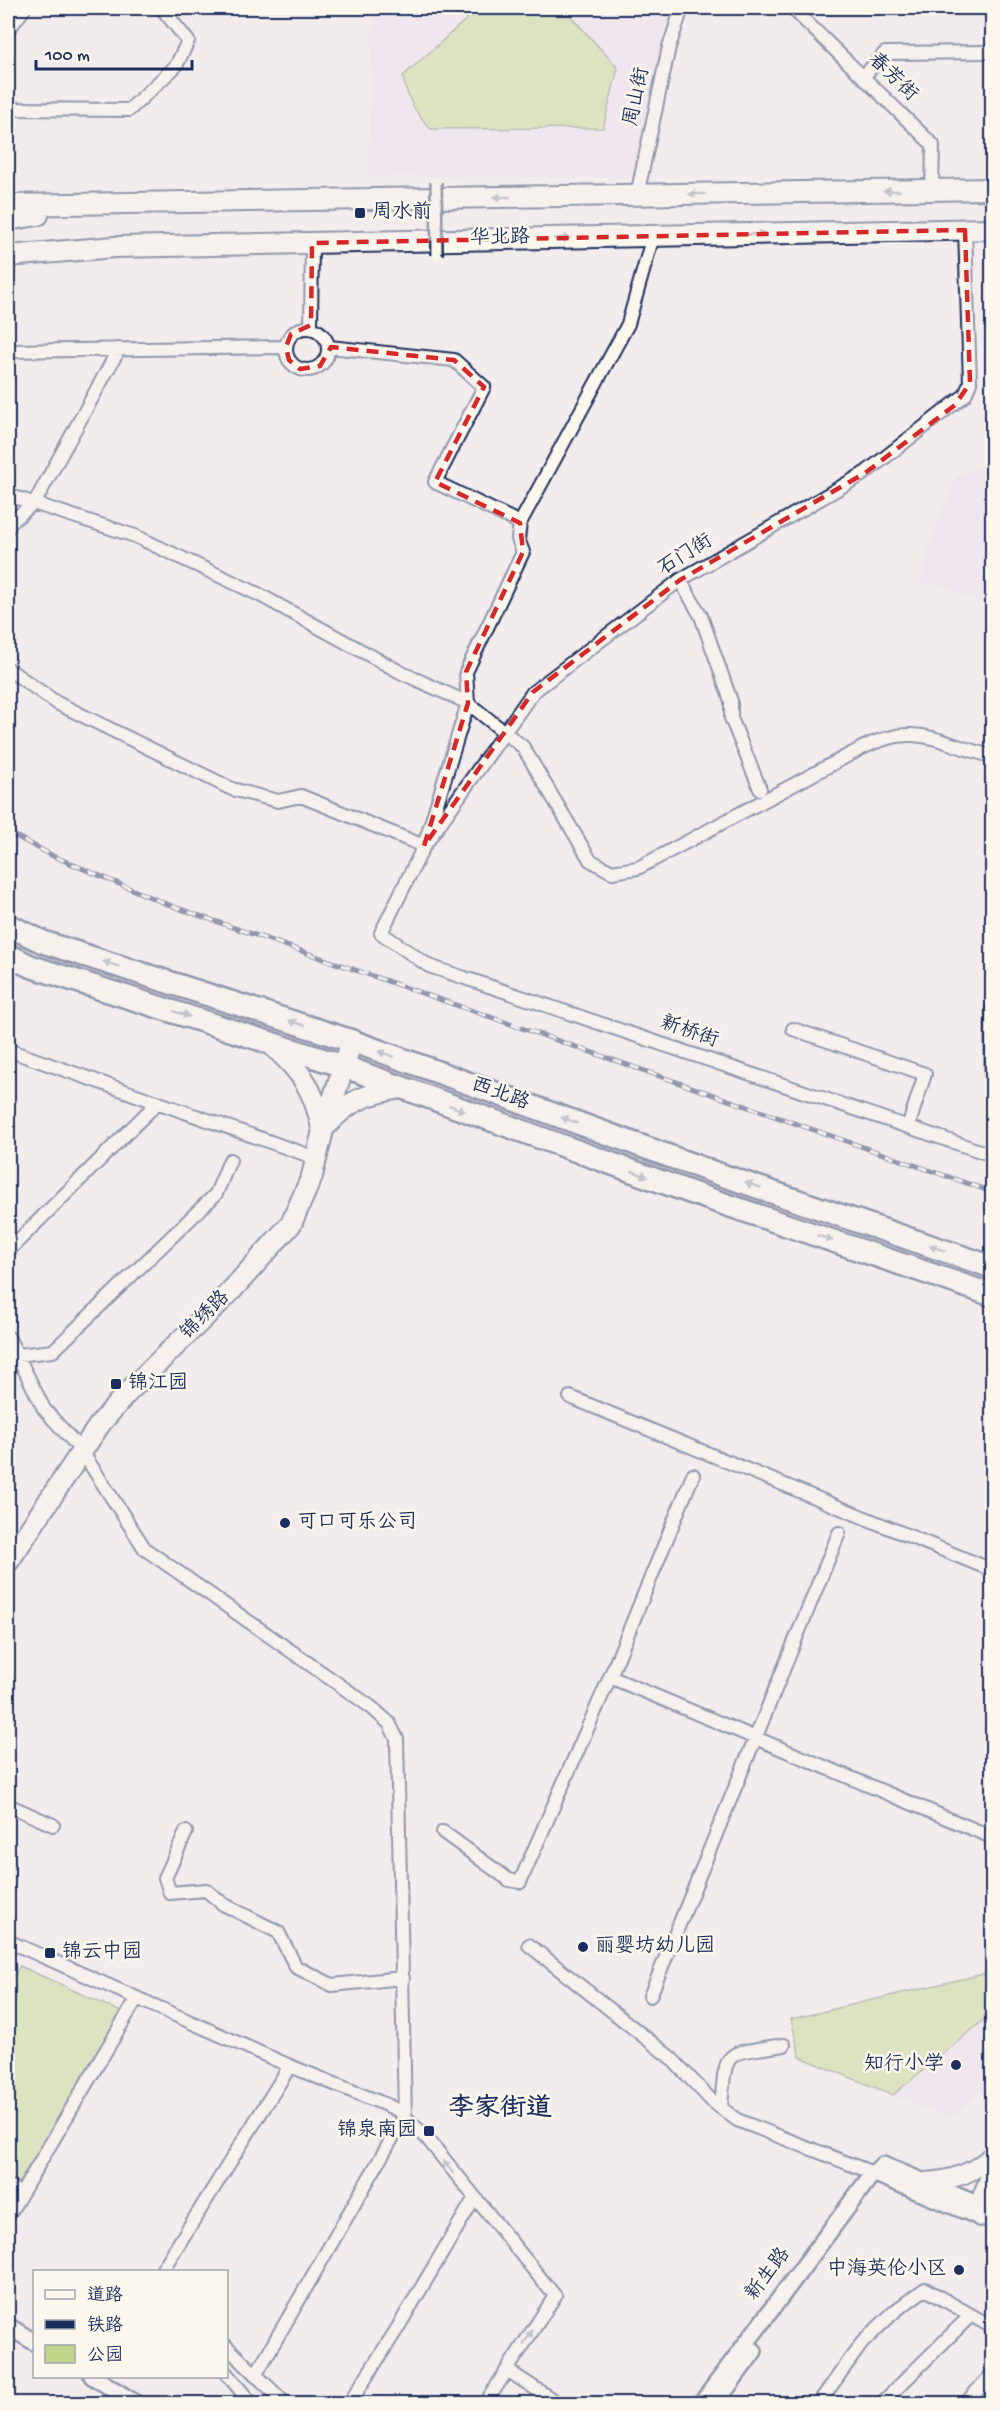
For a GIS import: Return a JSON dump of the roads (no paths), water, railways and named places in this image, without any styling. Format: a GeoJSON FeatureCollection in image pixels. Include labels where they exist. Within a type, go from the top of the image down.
{"type":"FeatureCollection","features":[{"type":"Feature","properties":{"kind":"highway","name":"西北路"},"geometry":{"type":"LineString","coordinates":[[8,925],[43,942],[352,1041],[710,1171],[993,1267]]}},
{"type":"Feature","properties":{"kind":"highway","name":"西北路"},"geometry":{"type":"LineString","coordinates":[[8,955],[30,966],[344,1067],[698,1195],[993,1295]]}},
{"type":"Feature","properties":{"kind":"main road"},"geometry":{"type":"LineString","coordinates":[[8,207],[993,189]]}},
{"type":"Feature","properties":{"kind":"main road"},"geometry":{"type":"LineString","coordinates":[[8,220],[114,211],[271,210],[328,200]]}},
{"type":"Feature","properties":{"kind":"main road","name":"华北路"},"geometry":{"type":"LineString","coordinates":[[8,256],[115,247],[993,230]]}},
{"type":"Feature","properties":{"kind":"main road"},"geometry":{"type":"LineString","coordinates":[[8,243],[112,235],[221,233],[282,233],[357,242]]}},
{"type":"Feature","properties":{"kind":"main road","name":"锦绣路"},"geometry":{"type":"LineString","coordinates":[[8,1562],[81,1450],[126,1394],[278,1241],[301,1204],[352,1041]]}},
{"type":"Feature","properties":{"kind":"main road"},"geometry":{"type":"LineString","coordinates":[[270,1043],[296,1066],[307,1082],[317,1103],[323,1130]]}},
{"type":"Feature","properties":{"kind":"main road"},"geometry":{"type":"LineString","coordinates":[[323,1130],[340,1110],[356,1099],[402,1088]]}},
{"type":"Feature","properties":{"kind":"main road"},"geometry":{"type":"LineString","coordinates":[[924,2182],[954,2179],[971,2171],[993,2155]]}},
{"type":"Feature","properties":{"kind":"main road"},"geometry":{"type":"LineString","coordinates":[[988,2210],[993,2171]]}},
{"type":"Feature","properties":{"kind":"street"},"geometry":{"type":"LineString","coordinates":[[8,109],[129,110],[176,66],[188,41],[164,11],[168,8]]}},
{"type":"Feature","properties":{"kind":"street","name":"周山街"},"geometry":{"type":"LineString","coordinates":[[638,195],[669,47],[682,8]]}},
{"type":"Feature","properties":{"kind":"street","name":"春芳街"},"geometry":{"type":"LineString","coordinates":[[792,8],[933,146],[932,190]]}},
{"type":"Feature","properties":{"kind":"street"},"geometry":{"type":"LineString","coordinates":[[8,30],[24,9]]}},
{"type":"Feature","properties":{"kind":"street"},"geometry":{"type":"LineString","coordinates":[[863,77],[885,53],[993,52]]}},
{"type":"Feature","properties":{"kind":"street"},"geometry":{"type":"LineString","coordinates":[[436,182],[437,255]]}},
{"type":"Feature","properties":{"kind":"street","name":"石门街"},"geometry":{"type":"LineString","coordinates":[[381,933],[424,846],[534,692],[680,580],[865,473],[965,395],[970,383],[965,230]]}},
{"type":"Feature","properties":{"kind":"street"},"geometry":{"type":"LineString","coordinates":[[8,669],[57,703],[232,789],[278,801],[301,795],[424,846],[468,703],[466,672],[523,552],[518,539],[520,523],[628,324],[652,236]]}},
{"type":"Feature","properties":{"kind":"street"},"geometry":{"type":"LineString","coordinates":[[311,327],[312,243]]}},
{"type":"Feature","properties":{"kind":"street"},"geometry":{"type":"LineString","coordinates":[[304,327],[311,327],[323,334],[328,354],[320,366],[307,370],[294,366],[289,360],[286,346],[291,334],[304,327]]}},
{"type":"Feature","properties":{"kind":"street"},"geometry":{"type":"LineString","coordinates":[[8,351],[286,346]]}},
{"type":"Feature","properties":{"kind":"street"},"geometry":{"type":"LineString","coordinates":[[328,347],[454,360],[484,387],[435,482],[520,523]]}},
{"type":"Feature","properties":{"kind":"street"},"geometry":{"type":"LineString","coordinates":[[8,528],[11,522],[35,502],[119,349]]}},
{"type":"Feature","properties":{"kind":"street"},"geometry":{"type":"LineString","coordinates":[[8,495],[135,536],[194,562],[258,594],[402,673],[468,703],[506,731],[523,747],[583,851],[600,867],[612,872],[638,868],[890,735],[916,734],[993,756]]}},
{"type":"Feature","properties":{"kind":"street"},"geometry":{"type":"LineString","coordinates":[[680,580],[701,616],[731,701],[731,718],[760,789]]}},
{"type":"Feature","properties":{"kind":"street","name":"新桥街"},"geometry":{"type":"LineString","coordinates":[[381,933],[429,966],[993,1155]]}},
{"type":"Feature","properties":{"kind":"street"},"geometry":{"type":"LineString","coordinates":[[991,1085],[993,1008]]}},
{"type":"Feature","properties":{"kind":"street"},"geometry":{"type":"LineString","coordinates":[[793,1029],[925,1074],[908,1127]]}},
{"type":"Feature","properties":{"kind":"street"},"geometry":{"type":"LineString","coordinates":[[8,1050],[156,1104],[316,1158]]}},
{"type":"Feature","properties":{"kind":"street"},"geometry":{"type":"LineString","coordinates":[[8,1251],[156,1104]]}},
{"type":"Feature","properties":{"kind":"street"},"geometry":{"type":"LineString","coordinates":[[17,1355],[53,1350],[216,1194],[230,1160]]}},
{"type":"Feature","properties":{"kind":"street"},"geometry":{"type":"LineString","coordinates":[[8,1336],[44,1409],[81,1450],[145,1549],[371,1707],[389,1724],[397,1739],[405,2116],[256,2374]]}},
{"type":"Feature","properties":{"kind":"street"},"geometry":{"type":"LineString","coordinates":[[8,1371],[17,1355]]}},
{"type":"Feature","properties":{"kind":"street"},"geometry":{"type":"LineString","coordinates":[[570,1397],[993,1570]]}},
{"type":"Feature","properties":{"kind":"street"},"geometry":{"type":"LineString","coordinates":[[443,1832],[510,1880],[520,1882],[610,1677],[693,1475]]}},
{"type":"Feature","properties":{"kind":"street"},"geometry":{"type":"LineString","coordinates":[[650,1996],[839,1533]]}},
{"type":"Feature","properties":{"kind":"street"},"geometry":{"type":"LineString","coordinates":[[610,1677],[987,1835],[993,1833]]}},
{"type":"Feature","properties":{"kind":"street"},"geometry":{"type":"LineString","coordinates":[[8,1805],[52,1825]]}},
{"type":"Feature","properties":{"kind":"street"},"geometry":{"type":"LineString","coordinates":[[186,1832],[165,1878],[170,1893],[206,1890],[223,1904],[278,1932],[296,1967],[332,1985],[403,1978]]}},
{"type":"Feature","properties":{"kind":"street"},"geometry":{"type":"LineString","coordinates":[[8,1955],[12,1942],[290,2066],[389,2106],[405,2116],[426,2137],[555,2296],[485,2403]]}},
{"type":"Feature","properties":{"kind":"street"},"geometry":{"type":"LineString","coordinates":[[529,1945],[671,2058],[721,2108],[737,2120],[988,2210]]}},
{"type":"Feature","properties":{"kind":"street"},"geometry":{"type":"LineString","coordinates":[[8,2216],[137,1998]]}},
{"type":"Feature","properties":{"kind":"street"},"geometry":{"type":"LineString","coordinates":[[721,2108],[727,2060],[733,2053],[784,2045]]}},
{"type":"Feature","properties":{"kind":"street"},"geometry":{"type":"LineString","coordinates":[[162,2270],[290,2066]]}},
{"type":"Feature","properties":{"kind":"street"},"geometry":{"type":"LineString","coordinates":[[880,2172],[924,2182],[988,2210]]}},
{"type":"Feature","properties":{"kind":"street","name":"新生路"},"geometry":{"type":"LineString","coordinates":[[701,2403],[880,2172]]}},
{"type":"Feature","properties":{"kind":"street","name":"新生路"},"geometry":{"type":"LineString","coordinates":[[715,2403],[880,2172]]}},
{"type":"Feature","properties":{"kind":"street"},"geometry":{"type":"LineString","coordinates":[[8,2186],[20,2194]]}},
{"type":"Feature","properties":{"kind":"street"},"geometry":{"type":"LineString","coordinates":[[349,2403],[397,2329],[474,2199]]}},
{"type":"Feature","properties":{"kind":"street"},"geometry":{"type":"LineString","coordinates":[[818,2403],[862,2343],[895,2311],[925,2289],[993,2327]]}},
{"type":"Feature","properties":{"kind":"street"},"geometry":{"type":"LineString","coordinates":[[881,2403],[971,2315]]}},
{"type":"Feature","properties":{"kind":"street"},"geometry":{"type":"LineString","coordinates":[[8,2326],[33,2341]]}},
{"type":"Feature","properties":{"kind":"street"},"geometry":{"type":"LineString","coordinates":[[228,2348],[286,2403]]}},
{"type":"Feature","properties":{"kind":"street"},"geometry":{"type":"LineString","coordinates":[[507,2370],[559,2403]]}},
{"type":"Feature","properties":{"kind":"street"},"geometry":{"type":"LineString","coordinates":[[966,2403],[993,2374]]}},
{"type":"Feature","properties":{"kind":"street"},"geometry":{"type":"LineString","coordinates":[[228,2375],[252,2403]]}},
{"type":"Feature","properties":{"kind":"street"},"geometry":{"type":"LineString","coordinates":[[95,2378],[137,2403]]}},
{"type":"Feature","properties":{"kind":"railway"},"geometry":{"type":"LineString","coordinates":[[8,832],[53,856],[169,905],[992,1192]]}},
{"type":"Feature","properties":{"kind":"place","name":"周水前"},"geometry":{"type":"Point","coordinates":[360,213]}},
{"type":"Feature","properties":{"kind":"place","name":"锦江园"},"geometry":{"type":"Point","coordinates":[116,1384]}},
{"type":"Feature","properties":{"kind":"place","name":"可口可乐公司"},"geometry":{"type":"Point","coordinates":[285,1523]}},
{"type":"Feature","properties":{"kind":"place","name":"丽婴坊幼儿园"},"geometry":{"type":"Point","coordinates":[583,1947]}},
{"type":"Feature","properties":{"kind":"place","name":"锦云中园"},"geometry":{"type":"Point","coordinates":[50,1953]}},
{"type":"Feature","properties":{"kind":"place","name":"知行小学"},"geometry":{"type":"Point","coordinates":[956,2065]}},
{"type":"Feature","properties":{"kind":"place","name":"锦泉南园"},"geometry":{"type":"Point","coordinates":[429,2131]}},
{"type":"Feature","properties":{"kind":"place","name":"中海英伦小区"},"geometry":{"type":"Point","coordinates":[959,2270]}},
{"type":"Feature","properties":{"kind":"district","name":"李家街道"},"geometry":{"type":"Point","coordinates":[500,2110]}}]}
